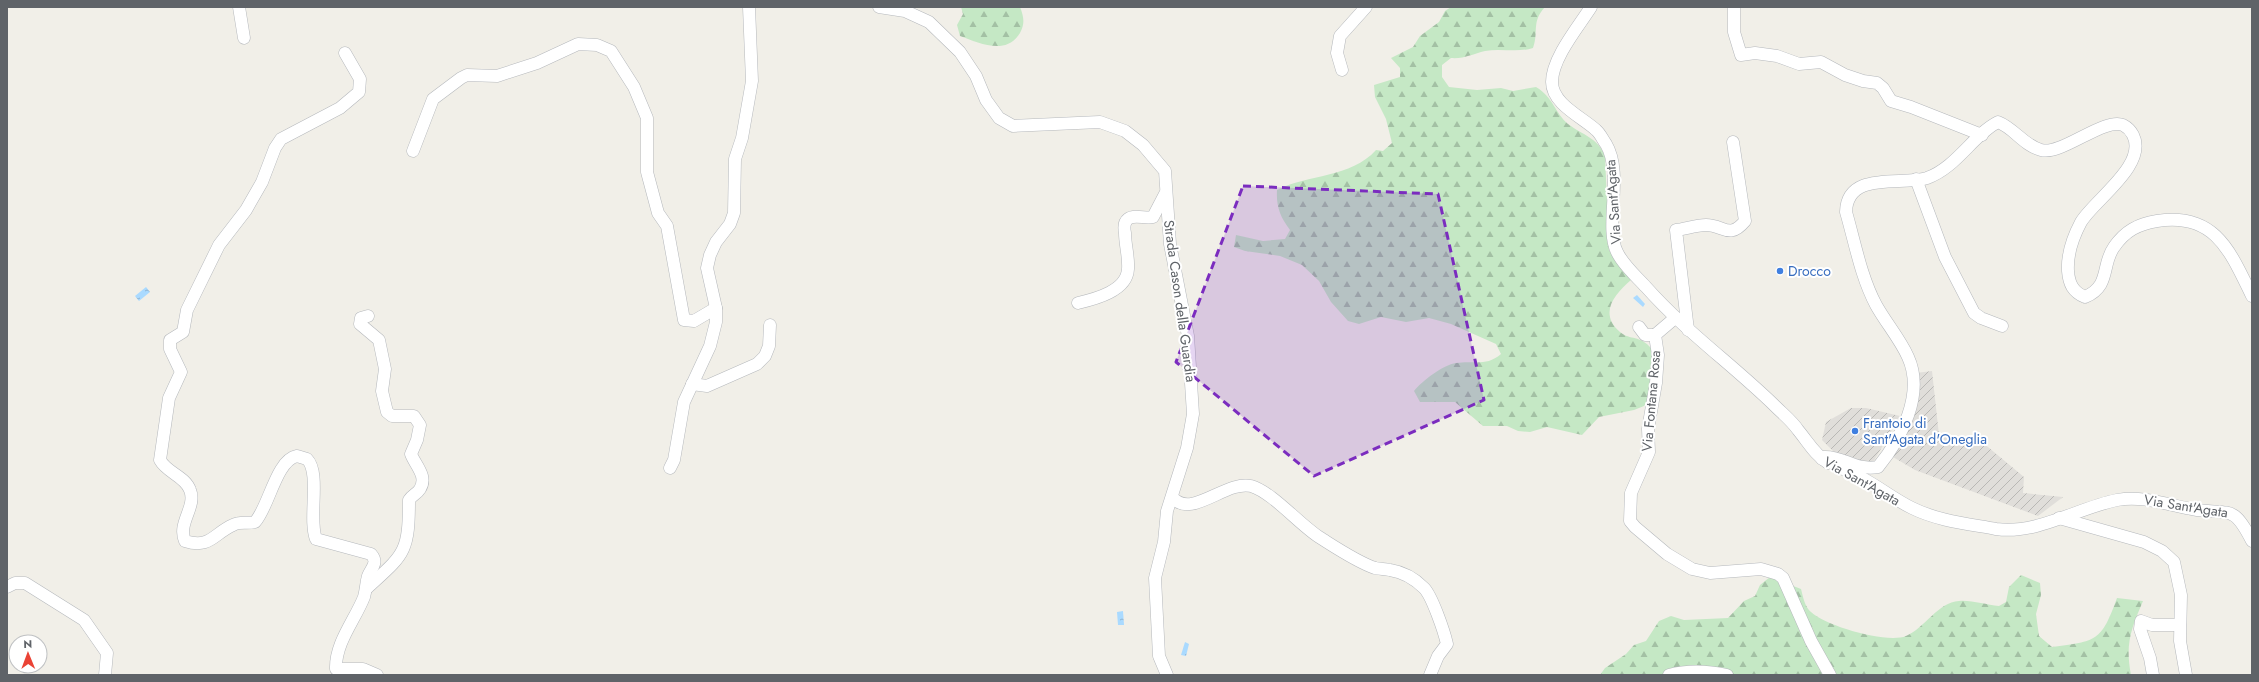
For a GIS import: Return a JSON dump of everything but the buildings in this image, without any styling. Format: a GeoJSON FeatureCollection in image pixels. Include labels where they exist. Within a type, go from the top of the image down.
{"type":"FeatureCollection","features":[{"type":"Feature","properties":{"kind":"street"},"geometry":{"type":"LineString","coordinates":[[239,7],[244,38]]}},
{"type":"Feature","properties":{"kind":"street"},"geometry":{"type":"LineString","coordinates":[[670,468],[674,460],[684,402],[714,337],[716,308],[707,268],[710,255],[716,242],[730,224],[734,213],[735,159],[742,138],[752,81],[749,7]]}},
{"type":"Feature","properties":{"kind":"street","name":"Strada Cason della Guardia"},"geometry":{"type":"LineString","coordinates":[[879,7],[905,11],[930,22],[964,57],[976,76],[986,100],[999,118],[1013,126],[1100,122],[1125,131],[1143,145],[1161,164],[1165,171],[1165,194],[1170,244],[1188,336],[1194,414],[1187,448],[1173,487],[1172,497],[1167,511],[1164,542],[1155,578],[1160,656],[1167,675]]}},
{"type":"Feature","properties":{"kind":"street"},"geometry":{"type":"LineString","coordinates":[[1342,70],[1337,53],[1340,36],[1366,7]]}},
{"type":"Feature","properties":{"kind":"street","name":"Via Sant'Agata"},"geometry":{"type":"LineString","coordinates":[[1591,7],[1556,66],[1552,83],[1554,90],[1573,113],[1596,130],[1607,146],[1613,165],[1613,238],[1617,252],[1638,279],[1675,318],[1773,405],[1798,429],[1822,459],[1858,475],[1912,508],[1937,517],[2005,530],[2026,527],[2060,518],[2116,500],[2144,499],[2198,510],[2229,512],[2238,517],[2252,541]]}},
{"type":"Feature","properties":{"kind":"street"},"geometry":{"type":"LineString","coordinates":[[1734,7],[1734,32],[1741,56],[1755,53],[1777,56],[1799,64],[1821,62],[1845,75],[1862,81],[1877,83],[1883,88],[1891,102],[1911,107],[1982,135]]}},
{"type":"Feature","properties":{"kind":"street"},"geometry":{"type":"LineString","coordinates":[[413,151],[433,99],[461,78],[467,75],[497,76],[537,62],[578,44],[603,47],[611,51],[634,87],[647,118],[647,172],[658,213],[667,226],[684,320],[694,321],[716,308]]}},
{"type":"Feature","properties":{"kind":"street"},"geometry":{"type":"LineString","coordinates":[[344,53],[360,79],[358,92],[340,108],[281,139],[275,148],[262,182],[246,210],[219,245],[188,310],[184,332],[170,340],[170,349],[181,372],[169,398],[160,460],[162,465],[186,482],[190,490],[192,499],[182,535],[185,541],[195,544],[205,544],[238,523],[255,522],[263,511],[287,461],[297,456],[307,459],[312,468],[313,525],[316,539],[371,554],[375,564],[368,576],[366,589],[344,639],[337,660],[336,669],[364,669],[377,675]]}},
{"type":"Feature","properties":{"kind":"street"},"geometry":{"type":"LineString","coordinates":[[1822,459],[1824,457],[1832,456],[1866,469],[1878,467],[1895,444],[1910,410],[1914,385],[1909,359],[1876,305],[1863,275],[1846,212],[1846,205],[1859,188],[1869,183],[1927,178],[1966,151],[1992,125],[1998,122],[2005,124],[2025,143],[2046,150],[2086,136],[2108,124],[2122,124],[2131,131],[2135,140],[2135,152],[2128,168],[2082,221],[2071,244],[2068,263],[2069,281],[2075,293],[2085,297],[2097,289],[2104,279],[2112,248],[2129,230],[2145,223],[2168,220],[2191,221],[2202,225],[2211,231],[2235,261],[2252,296]]}},
{"type":"Feature","properties":{"kind":"street"},"geometry":{"type":"LineString","coordinates":[[1688,330],[1676,230],[1708,225],[1731,231],[1739,228],[1745,221],[1733,142]]}},
{"type":"Feature","properties":{"kind":"street"},"geometry":{"type":"LineString","coordinates":[[1916,179],[1945,257],[1974,313],[1981,318],[2002,326]]}},
{"type":"Feature","properties":{"kind":"street"},"geometry":{"type":"LineString","coordinates":[[1078,303],[1095,299],[1122,283],[1128,274],[1124,226],[1127,219],[1130,217],[1152,217],[1165,194]]}},
{"type":"Feature","properties":{"kind":"street"},"geometry":{"type":"LineString","coordinates":[[366,589],[393,564],[404,551],[410,526],[409,500],[419,491],[422,482],[419,466],[411,454],[417,440],[420,425],[414,416],[392,416],[387,412],[382,391],[385,363],[379,340],[360,324],[361,318],[368,316]]}},
{"type":"Feature","properties":{"kind":"street","name":"Via Fontana Rosa"},"geometry":{"type":"LineString","coordinates":[[1639,327],[1645,335],[1655,335],[1675,318]]}},
{"type":"Feature","properties":{"kind":"street"},"geometry":{"type":"LineString","coordinates":[[692,384],[707,386],[757,364],[765,356],[769,346],[770,325]]}},
{"type":"Feature","properties":{"kind":"street","name":"Via Fontana Rosa"},"geometry":{"type":"LineString","coordinates":[[1655,335],[1658,355],[1656,383],[1648,429],[1649,452],[1631,493],[1630,521],[1635,527],[1679,561],[1692,569],[1710,573],[1761,569],[1774,572],[1783,578],[1811,641],[1830,675]]}},
{"type":"Feature","properties":{"kind":"street"},"geometry":{"type":"LineString","coordinates":[[1172,497],[1176,502],[1200,503],[1226,489],[1250,486],[1268,494],[1297,521],[1319,537],[1361,562],[1376,568],[1404,573],[1425,588],[1431,597],[1444,632],[1447,644],[1438,656],[1430,675]]}},
{"type":"Feature","properties":{"kind":"street"},"geometry":{"type":"LineString","coordinates":[[2060,518],[2144,542],[2162,551],[2174,562],[2181,595],[2180,641],[2186,675]]}},
{"type":"Feature","properties":{"kind":"street"},"geometry":{"type":"LineString","coordinates":[[7,587],[15,583],[25,583],[84,620],[106,653],[106,675]]}},
{"type":"Feature","properties":{"kind":"street"},"geometry":{"type":"LineString","coordinates":[[2153,675],[2150,658],[2140,628],[2141,621],[2152,625],[2180,625]]}},
{"type":"Feature","properties":{"kind":"street"},"geometry":{"type":"LineString","coordinates":[[1669,675],[1680,672],[1711,672],[1727,675]]}},
{"type":"Feature","properties":{"kind":"highlighted area"},"geometry":{"type":"Polygon","coordinates":[[[1243,186],[1438,194],[1484,400],[1314,476],[1176,362],[1243,186]]]}},
{"type":"Feature","properties":{"kind":"shaded area","name":"Frantoio di Sant'Agata d'Oneglia"},"geometry":{"type":"Polygon","coordinates":[[[1932,371],[1939,435],[1982,442],[2024,477],[2023,493],[2063,497],[2038,516],[1915,470],[1893,457],[1907,426],[1916,373],[1932,371]]]}},
{"type":"Feature","properties":{"kind":"shaded area","name":"Frantoio di Sant'Agata d'Oneglia"},"geometry":{"type":"Polygon","coordinates":[[[1851,408],[1866,408],[1900,416],[1872,464],[1834,452],[1822,440],[1826,422],[1851,408]]]}},
{"type":"Feature","properties":{"kind":"green space"},"geometry":{"type":"Polygon","coordinates":[[[961,7],[1020,7],[1023,20],[1022,30],[1014,40],[1000,46],[992,46],[967,39],[960,36],[957,25],[963,14],[961,7]]]}},
{"type":"Feature","properties":{"kind":"green space"},"geometry":{"type":"Polygon","coordinates":[[[1451,7],[1545,7],[1538,17],[1533,48],[1521,50],[1491,50],[1464,57],[1451,58],[1442,65],[1442,77],[1449,87],[1477,90],[1501,88],[1513,91],[1536,87],[1547,96],[1568,124],[1593,140],[1605,155],[1609,250],[1631,280],[1619,291],[1611,304],[1610,318],[1614,325],[1624,335],[1643,341],[1652,349],[1652,396],[1644,406],[1634,410],[1599,417],[1582,435],[1547,427],[1530,432],[1518,431],[1507,426],[1483,426],[1455,402],[1420,402],[1414,391],[1427,378],[1451,364],[1462,362],[1485,362],[1495,358],[1501,354],[1496,344],[1451,324],[1429,318],[1406,322],[1381,317],[1359,324],[1348,321],[1331,302],[1319,281],[1302,265],[1280,256],[1245,251],[1234,247],[1236,235],[1263,241],[1285,239],[1290,230],[1279,211],[1277,190],[1302,181],[1342,171],[1366,159],[1376,150],[1383,151],[1392,143],[1386,119],[1375,97],[1374,85],[1400,77],[1400,68],[1391,58],[1413,47],[1420,36],[1439,22],[1445,11],[1451,7]]]}},
{"type":"Feature","properties":{"kind":"green space"},"geometry":{"type":"Polygon","coordinates":[[[2021,575],[2040,583],[2041,595],[2036,614],[2039,636],[2052,647],[2079,643],[2095,637],[2106,623],[2117,598],[2143,601],[2130,637],[2129,664],[2131,675],[1600,675],[1605,668],[1626,654],[1634,645],[1646,641],[1659,621],[1671,616],[1684,620],[1728,618],[1744,601],[1755,596],[1760,585],[1770,577],[1801,589],[1804,602],[1809,610],[1830,623],[1872,636],[1897,638],[1906,636],[1913,632],[1938,610],[1951,602],[1969,601],[1999,606],[2006,602],[2009,587],[2021,575]]]}},
{"type":"Feature","properties":{"kind":"water"},"geometry":{"type":"Polygon","coordinates":[[[146,287],[150,292],[139,301],[135,296],[146,287]]]}},
{"type":"Feature","properties":{"kind":"water"},"geometry":{"type":"Polygon","coordinates":[[[1637,295],[1645,304],[1643,307],[1633,298],[1637,295]]]}},
{"type":"Feature","properties":{"kind":"water"},"geometry":{"type":"Polygon","coordinates":[[[1123,611],[1124,625],[1118,625],[1117,612],[1123,611]]]}},
{"type":"Feature","properties":{"kind":"water"},"geometry":{"type":"Polygon","coordinates":[[[1185,642],[1189,644],[1186,656],[1181,655],[1185,642]]]}},
{"type":"Feature","properties":{"kind":"place","name":"Drocco"},"geometry":{"type":"Point","coordinates":[1780,271]}},
{"type":"Feature","properties":{"kind":"place","name":"Frantoio di Sant'Agata d'Oneglia"},"geometry":{"type":"Point","coordinates":[1855,431]}}]}
